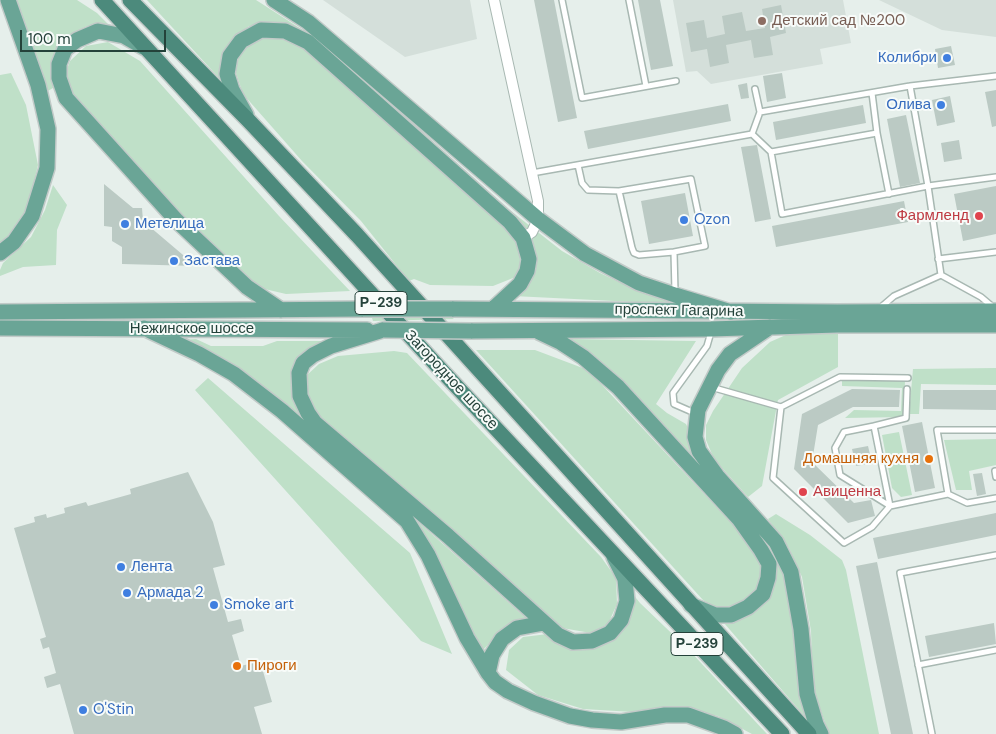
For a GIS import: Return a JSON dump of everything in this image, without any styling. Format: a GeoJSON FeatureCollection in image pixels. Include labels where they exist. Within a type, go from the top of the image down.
{"type":"FeatureCollection","features":[{"type":"Feature","properties":{"kind":"highway","name":"Загородное шоссе"},"geometry":{"type":"LineString","coordinates":[[102,0],[443,372],[782,734]]}},
{"type":"Feature","properties":{"kind":"highway","name":"Загородное шоссе"},"geometry":{"type":"LineString","coordinates":[[130,0],[249,121],[356,234],[809,734]]}},
{"type":"Feature","properties":{"kind":"main road"},"geometry":{"type":"LineString","coordinates":[[0,253],[14,242],[32,216],[48,168],[48,129],[38,85],[8,0]]}},
{"type":"Feature","properties":{"kind":"main road"},"geometry":{"type":"LineString","coordinates":[[274,0],[308,22],[538,219],[585,254],[639,283],[675,296],[731,312]]}},
{"type":"Feature","properties":{"kind":"main road"},"geometry":{"type":"LineString","coordinates":[[249,121],[232,90],[227,74],[230,56],[241,41],[261,30],[285,31],[308,42],[510,222],[523,238],[529,259],[527,271],[520,284],[493,309]]}},
{"type":"Feature","properties":{"kind":"main road"},"geometry":{"type":"LineString","coordinates":[[150,52],[124,36],[98,31],[77,40],[65,49],[59,64],[59,78],[66,98],[183,228],[247,287],[281,310]]}},
{"type":"Feature","properties":{"kind":"main road","name":"Нежинское шоссе"},"geometry":{"type":"LineString","coordinates":[[0,312],[363,310]]}},
{"type":"Feature","properties":{"kind":"main road","name":"проспект Гагарина"},"geometry":{"type":"LineString","coordinates":[[363,310],[996,311]]}},
{"type":"Feature","properties":{"kind":"main road","name":"проспект Гагарина"},"geometry":{"type":"LineString","coordinates":[[383,330],[711,329],[771,326],[996,325]]}},
{"type":"Feature","properties":{"kind":"main road"},"geometry":{"type":"LineString","coordinates":[[771,326],[730,354],[718,370],[708,386],[698,410],[695,436],[699,451],[717,476],[776,542],[791,572],[801,629],[807,694],[821,734]]}},
{"type":"Feature","properties":{"kind":"main road","name":"Нежинское шоссе"},"geometry":{"type":"LineString","coordinates":[[0,328],[383,330]]}},
{"type":"Feature","properties":{"kind":"main road"},"geometry":{"type":"LineString","coordinates":[[144,328],[199,354],[234,374],[289,418],[407,521],[428,555],[467,638],[488,673],[495,682],[508,692],[570,716],[621,722],[665,715],[688,715],[735,734]]}},
{"type":"Feature","properties":{"kind":"main road"},"geometry":{"type":"LineString","coordinates":[[383,330],[331,346],[313,355],[303,363],[299,373],[300,396],[315,423],[448,536],[558,635],[574,642],[592,642],[610,633],[620,620],[627,601],[625,579],[613,553]]}},
{"type":"Feature","properties":{"kind":"main road"},"geometry":{"type":"LineString","coordinates":[[536,330],[560,342],[583,357],[618,387],[739,520],[769,564],[768,578],[763,594],[748,607],[732,614],[715,615],[691,605]]}},
{"type":"Feature","properties":{"kind":"main road"},"geometry":{"type":"LineString","coordinates":[[488,673],[492,655],[502,639],[517,628],[544,623]]}},
{"type":"Feature","properties":{"kind":"street"},"geometry":{"type":"LineString","coordinates":[[494,0],[538,201],[538,219],[532,232],[523,238]]}},
{"type":"Feature","properties":{"kind":"lane"},"geometry":{"type":"LineString","coordinates":[[562,0],[582,98],[676,81]]}},
{"type":"Feature","properties":{"kind":"lane"},"geometry":{"type":"LineString","coordinates":[[629,0],[646,86]]}},
{"type":"Feature","properties":{"kind":"lane"},"geometry":{"type":"LineString","coordinates":[[760,112],[910,86],[996,76]]}},
{"type":"Feature","properties":{"kind":"lane"},"geometry":{"type":"LineString","coordinates":[[910,86],[928,186],[941,275]]}},
{"type":"Feature","properties":{"kind":"lane"},"geometry":{"type":"LineString","coordinates":[[752,134],[760,112],[755,89]]}},
{"type":"Feature","properties":{"kind":"lane"},"geometry":{"type":"LineString","coordinates":[[872,93],[877,133],[889,194]]}},
{"type":"Feature","properties":{"kind":"lane"},"geometry":{"type":"LineString","coordinates":[[771,152],[877,133]]}},
{"type":"Feature","properties":{"kind":"lane"},"geometry":{"type":"LineString","coordinates":[[531,173],[752,134]]}},
{"type":"Feature","properties":{"kind":"lane"},"geometry":{"type":"LineString","coordinates":[[752,134],[771,152],[782,214],[928,186],[996,176]]}},
{"type":"Feature","properties":{"kind":"lane"},"geometry":{"type":"LineString","coordinates":[[578,165],[582,183],[588,190],[619,191],[691,179],[704,246],[674,252],[639,255],[634,252],[619,191]]}},
{"type":"Feature","properties":{"kind":"lane"},"geometry":{"type":"LineString","coordinates":[[674,252],[675,296]]}},
{"type":"Feature","properties":{"kind":"lane"},"geometry":{"type":"LineString","coordinates":[[938,259],[996,252]]}},
{"type":"Feature","properties":{"kind":"lane"},"geometry":{"type":"LineString","coordinates":[[941,275],[981,297],[996,311]]}},
{"type":"Feature","properties":{"kind":"lane"},"geometry":{"type":"LineString","coordinates":[[875,312],[894,296],[941,275]]}},
{"type":"Feature","properties":{"kind":"lane"},"geometry":{"type":"LineString","coordinates":[[698,410],[690,411],[674,404],[673,393],[706,346],[711,329]]}},
{"type":"Feature","properties":{"kind":"lane"},"geometry":{"type":"LineString","coordinates":[[708,386],[781,407],[840,377],[908,378]]}},
{"type":"Feature","properties":{"kind":"lane"},"geometry":{"type":"LineString","coordinates":[[890,506],[840,475],[835,448],[844,432],[906,418],[907,389]]}},
{"type":"Feature","properties":{"kind":"lane"},"geometry":{"type":"LineString","coordinates":[[781,407],[773,478],[844,543],[872,527],[890,506],[948,494],[967,503],[996,498]]}},
{"type":"Feature","properties":{"kind":"lane"},"geometry":{"type":"LineString","coordinates":[[874,426],[890,506]]}},
{"type":"Feature","properties":{"kind":"lane"},"geometry":{"type":"LineString","coordinates":[[948,494],[937,430],[996,430]]}},
{"type":"Feature","properties":{"kind":"lane"},"geometry":{"type":"LineString","coordinates":[[932,734],[900,573],[996,555]]}},
{"type":"Feature","properties":{"kind":"lane"},"geometry":{"type":"LineString","coordinates":[[918,665],[996,650]]}},
{"type":"Feature","properties":{"kind":"shaded area"},"geometry":{"type":"Polygon","coordinates":[[[323,0],[470,0],[477,39],[405,57],[323,0]]]}},
{"type":"Feature","properties":{"kind":"shaded area","name":"Детский сад №200"},"geometry":{"type":"Polygon","coordinates":[[[673,0],[843,0],[851,43],[820,49],[823,64],[711,84],[697,71],[686,72],[673,0]]]}},
{"type":"Feature","properties":{"kind":"shaded area"},"geometry":{"type":"Polygon","coordinates":[[[879,0],[996,0],[996,37],[942,30],[879,0]]]}},
{"type":"Feature","properties":{"kind":"green space"},"geometry":{"type":"Polygon","coordinates":[[[14,0],[77,0],[97,13],[109,25],[87,26],[65,37],[52,58],[53,88],[46,92],[14,0]]]}},
{"type":"Feature","properties":{"kind":"green space"},"geometry":{"type":"Polygon","coordinates":[[[147,0],[256,0],[323,43],[507,208],[562,251],[600,273],[640,292],[676,304],[513,296],[530,243],[309,38],[281,23],[249,26],[233,39],[221,57],[221,80],[147,0]]]}},
{"type":"Feature","properties":{"kind":"green space"},"geometry":{"type":"Polygon","coordinates":[[[280,35],[301,44],[512,233],[523,251],[523,269],[513,278],[493,286],[430,285],[414,279],[409,281],[361,221],[302,161],[243,94],[235,70],[240,53],[254,39],[280,35]]]}},
{"type":"Feature","properties":{"kind":"green space"},"geometry":{"type":"Polygon","coordinates":[[[108,42],[140,61],[279,216],[350,291],[286,294],[256,287],[214,251],[69,94],[65,75],[70,61],[86,46],[108,42]]]}},
{"type":"Feature","properties":{"kind":"green space"},"geometry":{"type":"Polygon","coordinates":[[[11,73],[26,105],[38,165],[28,207],[0,245],[0,75],[11,73]]]}},
{"type":"Feature","properties":{"kind":"green space"},"geometry":{"type":"Polygon","coordinates":[[[53,185],[67,205],[57,230],[56,265],[23,267],[0,276],[3,263],[31,237],[45,210],[53,185]]]}},
{"type":"Feature","properties":{"kind":"green space"},"geometry":{"type":"Polygon","coordinates":[[[373,317],[451,317],[454,319],[373,321],[373,317]]]}},
{"type":"Feature","properties":{"kind":"green space"},"geometry":{"type":"Polygon","coordinates":[[[788,334],[838,334],[838,367],[778,400],[762,486],[748,497],[714,459],[706,440],[706,425],[713,411],[742,368],[770,342],[788,334]]]}},
{"type":"Feature","properties":{"kind":"green space"},"geometry":{"type":"Polygon","coordinates":[[[196,339],[211,346],[263,346],[277,341],[329,341],[293,372],[291,388],[298,411],[314,429],[527,619],[508,624],[482,651],[418,528],[181,340],[196,339]]]}},
{"type":"Feature","properties":{"kind":"green space"},"geometry":{"type":"Polygon","coordinates":[[[568,339],[696,341],[656,404],[686,424],[689,430],[689,448],[700,466],[778,555],[789,582],[807,719],[724,623],[740,620],[767,598],[774,563],[568,339]]]}},
{"type":"Feature","properties":{"kind":"green space"},"geometry":{"type":"Polygon","coordinates":[[[476,350],[535,350],[588,370],[751,544],[763,569],[758,588],[745,600],[728,607],[714,607],[703,600],[476,350]]]}},
{"type":"Feature","properties":{"kind":"green space"},"geometry":{"type":"Polygon","coordinates":[[[394,351],[407,353],[601,557],[616,578],[617,604],[608,624],[591,633],[562,628],[316,414],[306,394],[307,375],[319,364],[338,356],[394,351]]]}},
{"type":"Feature","properties":{"kind":"green space"},"geometry":{"type":"Polygon","coordinates":[[[996,368],[996,385],[921,384],[919,414],[909,414],[913,369],[996,368]]]}},
{"type":"Feature","properties":{"kind":"green space"},"geometry":{"type":"Polygon","coordinates":[[[208,378],[410,553],[452,654],[421,641],[195,390],[208,378]]]}},
{"type":"Feature","properties":{"kind":"green space"},"geometry":{"type":"Polygon","coordinates":[[[842,380],[905,380],[904,417],[845,418],[854,410],[901,411],[902,388],[842,386],[842,380]]]}},
{"type":"Feature","properties":{"kind":"green space"},"geometry":{"type":"Polygon","coordinates":[[[899,432],[912,495],[901,497],[892,488],[882,435],[899,432]]]}},
{"type":"Feature","properties":{"kind":"green space"},"geometry":{"type":"Polygon","coordinates":[[[996,439],[996,465],[969,471],[972,490],[956,490],[944,440],[996,439]]]}},
{"type":"Feature","properties":{"kind":"green space"},"geometry":{"type":"Polygon","coordinates":[[[776,514],[810,535],[842,560],[846,570],[879,734],[829,734],[813,688],[811,631],[802,577],[789,548],[768,519],[776,514]]]}},
{"type":"Feature","properties":{"kind":"green space"},"geometry":{"type":"Polygon","coordinates":[[[632,593],[689,650],[767,734],[752,734],[718,716],[669,707],[633,712],[583,709],[538,695],[506,670],[509,650],[523,637],[548,634],[570,648],[585,650],[607,642],[621,632],[631,615],[632,593]]]}},
{"type":"Feature","properties":{"kind":"building"},"geometry":{"type":"Polygon","coordinates":[[[534,0],[554,0],[577,118],[558,122],[534,0]]]}},
{"type":"Feature","properties":{"kind":"building"},"geometry":{"type":"Polygon","coordinates":[[[638,0],[660,0],[673,66],[651,70],[638,0]]]}},
{"type":"Feature","properties":{"kind":"building"},"geometry":{"type":"Polygon","coordinates":[[[781,5],[786,33],[770,37],[773,55],[754,58],[751,40],[726,45],[729,63],[710,67],[707,49],[691,52],[686,23],[704,20],[707,38],[725,34],[722,16],[742,12],[746,31],[765,28],[762,9],[781,5]]]}},
{"type":"Feature","properties":{"kind":"building"},"geometry":{"type":"Polygon","coordinates":[[[951,46],[955,65],[938,68],[935,49],[951,46]]]}},
{"type":"Feature","properties":{"kind":"building"},"geometry":{"type":"Polygon","coordinates":[[[782,73],[786,98],[767,102],[763,76],[782,73]]]}},
{"type":"Feature","properties":{"kind":"building"},"geometry":{"type":"Polygon","coordinates":[[[747,83],[749,98],[741,99],[738,85],[747,83]]]}},
{"type":"Feature","properties":{"kind":"building"},"geometry":{"type":"Polygon","coordinates":[[[996,90],[996,126],[992,127],[985,92],[996,90]]]}},
{"type":"Feature","properties":{"kind":"building"},"geometry":{"type":"Polygon","coordinates":[[[950,96],[955,122],[937,126],[932,100],[950,96]]]}},
{"type":"Feature","properties":{"kind":"building"},"geometry":{"type":"Polygon","coordinates":[[[728,104],[731,121],[588,149],[584,131],[728,104]]]}},
{"type":"Feature","properties":{"kind":"building"},"geometry":{"type":"Polygon","coordinates":[[[863,105],[866,123],[776,140],[773,122],[863,105]]]}},
{"type":"Feature","properties":{"kind":"building"},"geometry":{"type":"Polygon","coordinates":[[[906,115],[920,183],[900,187],[887,119],[906,115]]]}},
{"type":"Feature","properties":{"kind":"building"},"geometry":{"type":"Polygon","coordinates":[[[959,140],[962,159],[944,162],[941,143],[959,140]]]}},
{"type":"Feature","properties":{"kind":"building"},"geometry":{"type":"Polygon","coordinates":[[[757,145],[771,219],[755,222],[741,147],[757,145]]]}},
{"type":"Feature","properties":{"kind":"building","name":"Метелица"},"geometry":{"type":"Polygon","coordinates":[[[104,184],[133,208],[142,208],[143,221],[196,266],[122,264],[122,247],[112,241],[112,227],[104,226],[104,184]]]}},
{"type":"Feature","properties":{"kind":"building"},"geometry":{"type":"Polygon","coordinates":[[[996,186],[996,234],[963,241],[954,194],[996,186]]]}},
{"type":"Feature","properties":{"kind":"building"},"geometry":{"type":"Polygon","coordinates":[[[685,193],[693,236],[649,244],[641,201],[685,193]]]}},
{"type":"Feature","properties":{"kind":"building"},"geometry":{"type":"Polygon","coordinates":[[[904,201],[908,222],[776,247],[772,226],[904,201]]]}},
{"type":"Feature","properties":{"kind":"building"},"geometry":{"type":"Polygon","coordinates":[[[852,389],[900,390],[899,407],[853,407],[818,425],[812,462],[854,503],[871,500],[875,516],[848,523],[794,469],[802,414],[852,389]]]}},
{"type":"Feature","properties":{"kind":"building"},"geometry":{"type":"Polygon","coordinates":[[[923,390],[996,390],[996,410],[923,409],[923,390]]]}},
{"type":"Feature","properties":{"kind":"building"},"geometry":{"type":"Polygon","coordinates":[[[922,422],[935,488],[915,492],[902,426],[922,422]]]}},
{"type":"Feature","properties":{"kind":"building"},"geometry":{"type":"Polygon","coordinates":[[[868,446],[872,463],[856,466],[852,449],[868,446]]]}},
{"type":"Feature","properties":{"kind":"building","name":"Армада 2"},"geometry":{"type":"Polygon","coordinates":[[[188,472],[213,522],[225,565],[213,568],[228,622],[241,619],[244,631],[232,635],[241,666],[260,661],[272,702],[254,707],[262,734],[74,734],[60,684],[47,688],[44,677],[56,673],[49,647],[43,649],[40,639],[46,637],[14,528],[35,522],[34,517],[46,514],[47,518],[65,513],[64,508],[86,502],[88,506],[131,494],[130,489],[188,472]]]}},
{"type":"Feature","properties":{"kind":"building"},"geometry":{"type":"Polygon","coordinates":[[[982,473],[986,494],[977,496],[973,474],[982,473]]]}},
{"type":"Feature","properties":{"kind":"building"},"geometry":{"type":"Polygon","coordinates":[[[996,513],[996,535],[878,559],[873,538],[996,513]]]}},
{"type":"Feature","properties":{"kind":"building"},"geometry":{"type":"Polygon","coordinates":[[[877,562],[913,734],[891,734],[856,566],[877,562]]]}},
{"type":"Feature","properties":{"kind":"building"},"geometry":{"type":"Polygon","coordinates":[[[994,623],[996,644],[929,657],[925,636],[994,623]]]}},
{"type":"Feature","properties":{"kind":"place","name":"Детский сад №200"},"geometry":{"type":"Point","coordinates":[762,21]}},
{"type":"Feature","properties":{"kind":"place","name":"Колибри"},"geometry":{"type":"Point","coordinates":[947,58]}},
{"type":"Feature","properties":{"kind":"place","name":"Олива"},"geometry":{"type":"Point","coordinates":[941,105]}},
{"type":"Feature","properties":{"kind":"place","name":"Фармленд"},"geometry":{"type":"Point","coordinates":[979,216]}},
{"type":"Feature","properties":{"kind":"place","name":"Ozon"},"geometry":{"type":"Point","coordinates":[684,220]}},
{"type":"Feature","properties":{"kind":"place","name":"Метелица"},"geometry":{"type":"Point","coordinates":[125,224]}},
{"type":"Feature","properties":{"kind":"place","name":"Застава"},"geometry":{"type":"Point","coordinates":[174,261]}},
{"type":"Feature","properties":{"kind":"place","name":"Домашняя кухня"},"geometry":{"type":"Point","coordinates":[929,459]}},
{"type":"Feature","properties":{"kind":"place","name":"Авиценна"},"geometry":{"type":"Point","coordinates":[803,492]}},
{"type":"Feature","properties":{"kind":"place","name":"Лента"},"geometry":{"type":"Point","coordinates":[121,567]}},
{"type":"Feature","properties":{"kind":"place","name":"Армада 2"},"geometry":{"type":"Point","coordinates":[127,593]}},
{"type":"Feature","properties":{"kind":"place","name":"Smoke art"},"geometry":{"type":"Point","coordinates":[214,605]}},
{"type":"Feature","properties":{"kind":"place","name":"Пироги"},"geometry":{"type":"Point","coordinates":[237,666]}},
{"type":"Feature","properties":{"kind":"place","name":"O'Stin"},"geometry":{"type":"Point","coordinates":[83,710]}}]}
